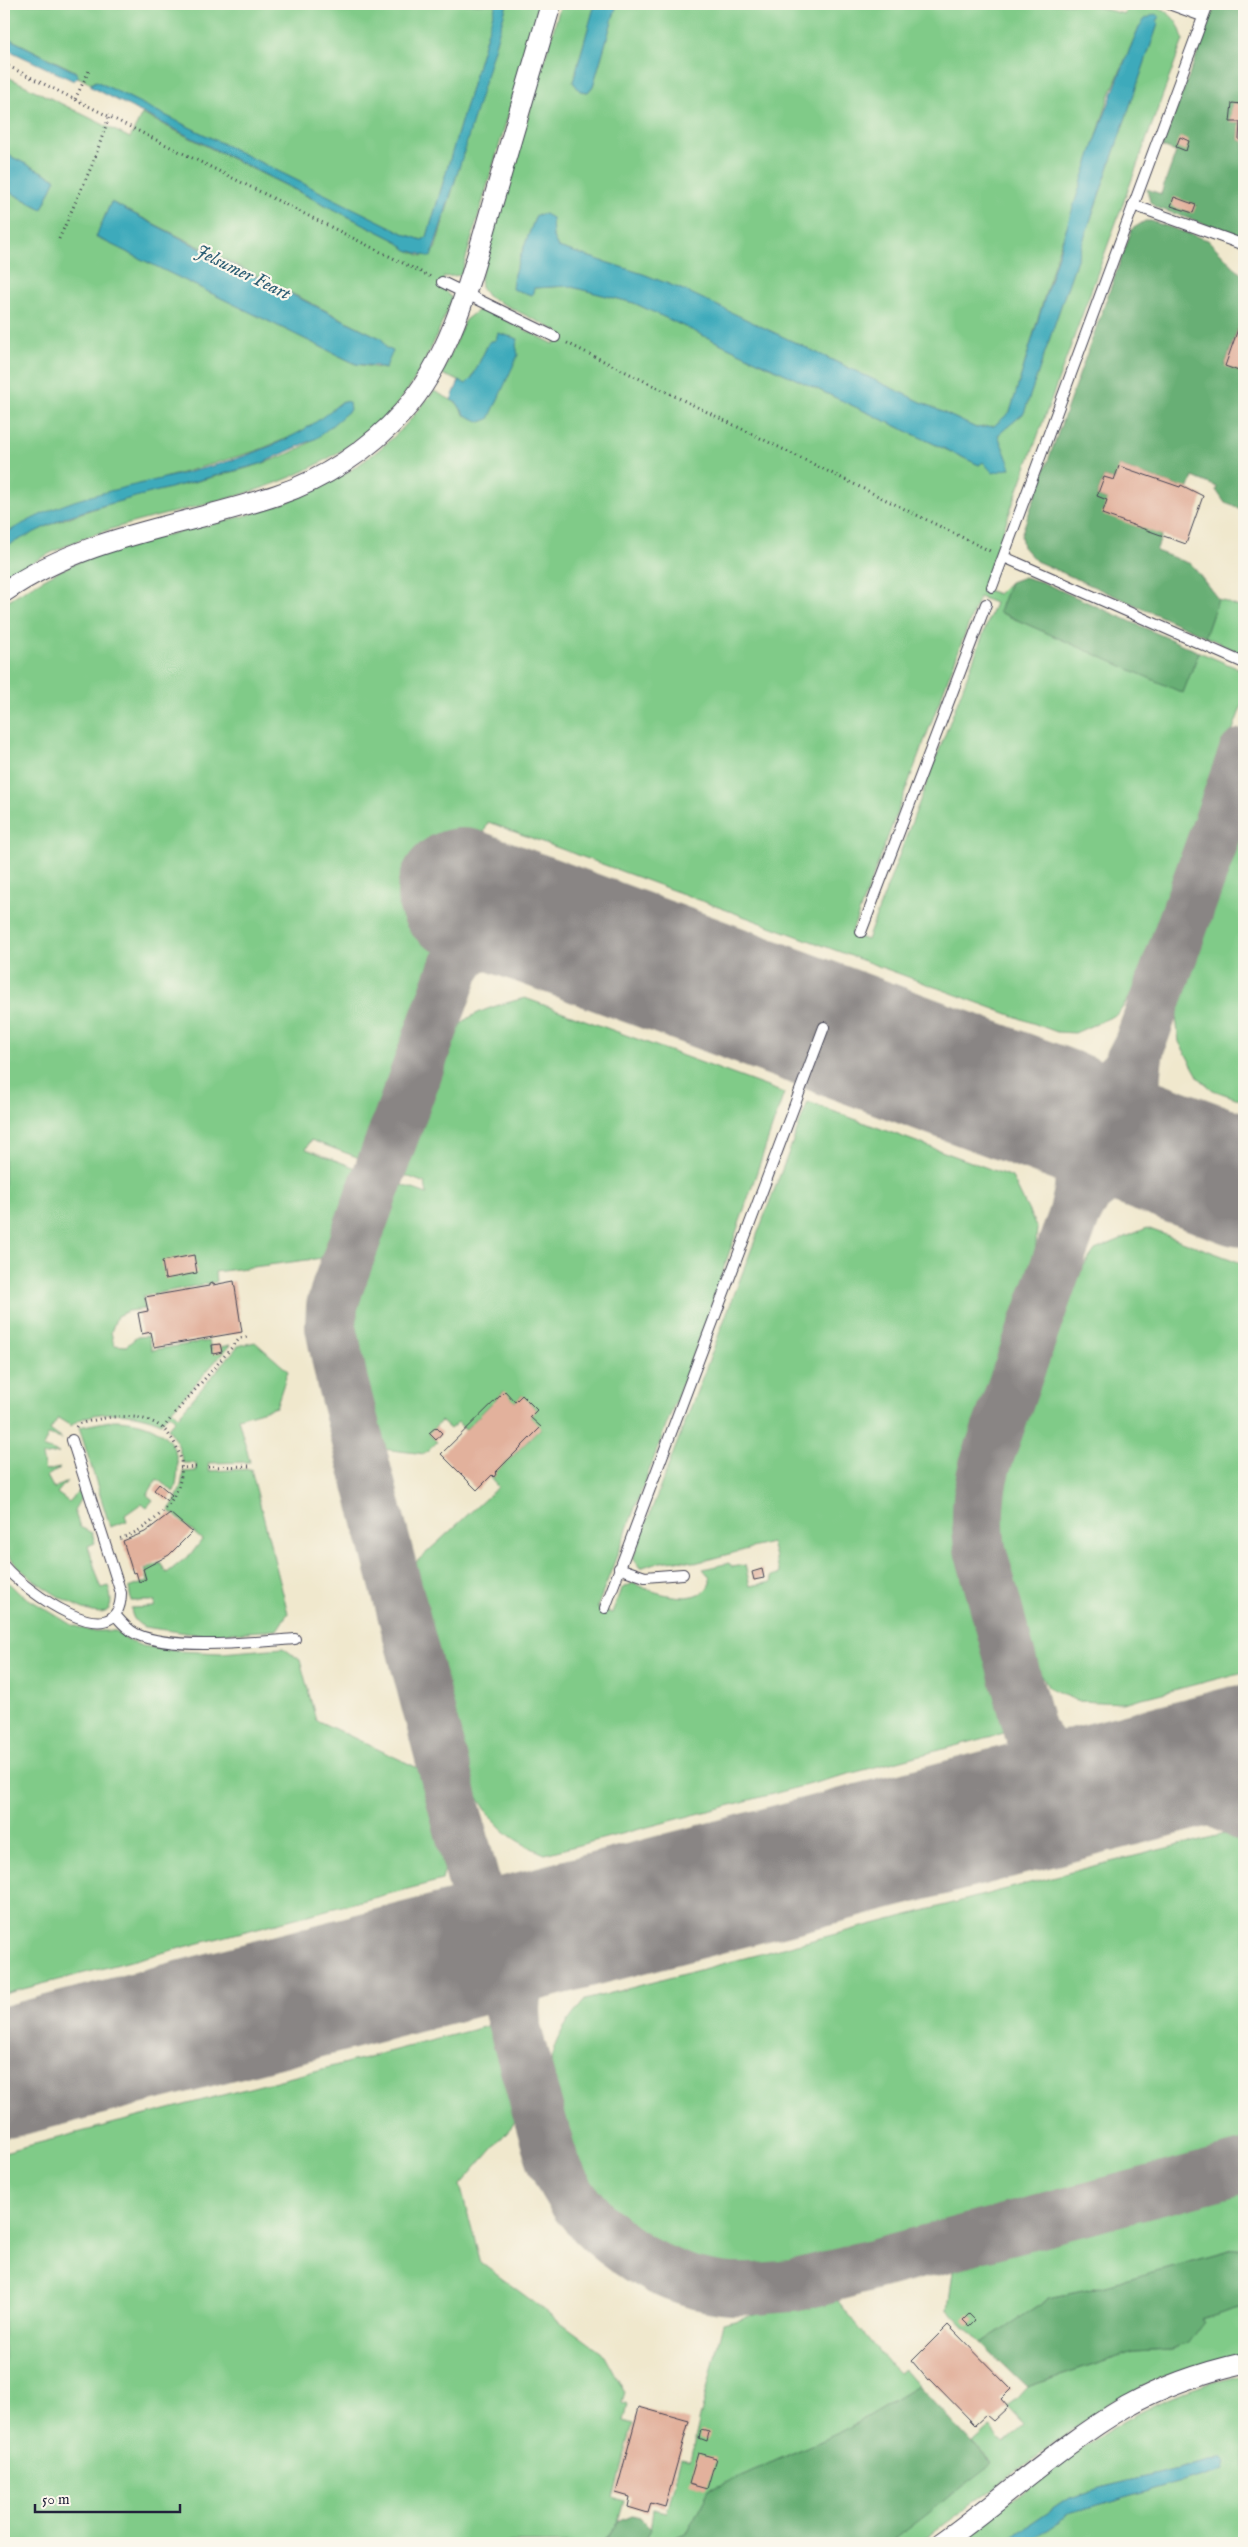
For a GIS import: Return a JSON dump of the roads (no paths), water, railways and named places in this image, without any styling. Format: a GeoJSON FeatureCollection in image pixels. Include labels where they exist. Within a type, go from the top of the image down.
{"type":"FeatureCollection","features":[{"type":"Feature","properties":{"kind":"street"},"geometry":{"type":"LineString","coordinates":[[4,592],[47,566],[82,550],[131,534],[255,502],[289,491],[326,473],[348,458],[380,435],[402,413],[416,395],[448,335],[464,293],[551,4]]}},
{"type":"Feature","properties":{"kind":"street"},"geometry":{"type":"LineString","coordinates":[[940,2543],[977,2518],[1062,2449],[1128,2406],[1191,2378],[1244,2364]]}},
{"type":"Feature","properties":{"kind":"lane"},"geometry":{"type":"LineString","coordinates":[[1169,4],[1202,16]]}},
{"type":"Feature","properties":{"kind":"lane"},"geometry":{"type":"LineString","coordinates":[[992,587],[1208,4]]}},
{"type":"Feature","properties":{"kind":"lane"},"geometry":{"type":"LineString","coordinates":[[1132,205],[1244,245]]}},
{"type":"Feature","properties":{"kind":"lane"},"geometry":{"type":"LineString","coordinates":[[442,282],[555,337]]}},
{"type":"Feature","properties":{"kind":"lane"},"geometry":{"type":"LineString","coordinates":[[1004,557],[1244,663]]}},
{"type":"Feature","properties":{"kind":"lane"},"geometry":{"type":"LineString","coordinates":[[861,932],[986,604]]}},
{"type":"Feature","properties":{"kind":"lane"},"geometry":{"type":"LineString","coordinates":[[605,1608],[824,1027]]}},
{"type":"Feature","properties":{"kind":"lane"},"geometry":{"type":"LineString","coordinates":[[4,1566],[50,1605],[90,1622],[105,1622],[116,1616],[121,1606],[121,1593],[72,1440]]}},
{"type":"Feature","properties":{"kind":"lane"},"geometry":{"type":"LineString","coordinates":[[619,1568],[645,1577],[683,1574]]}},
{"type":"Feature","properties":{"kind":"lane"},"geometry":{"type":"LineString","coordinates":[[116,1616],[137,1634],[178,1642],[220,1644],[295,1639]]}},
{"type":"Feature","properties":{"kind":"water"},"geometry":{"type":"Polygon","coordinates":[[[496,4],[507,4],[431,257],[407,250],[395,240],[91,87],[91,84],[96,81],[407,235],[422,240],[427,237],[496,4]]]}},
{"type":"Feature","properties":{"kind":"water"},"geometry":{"type":"Polygon","coordinates":[[[595,4],[617,4],[593,86],[588,92],[580,91],[573,82],[595,4]]]}},
{"type":"Feature","properties":{"kind":"water"},"geometry":{"type":"Polygon","coordinates":[[[1155,14],[1160,17],[1157,20],[1158,24],[1024,413],[998,435],[1011,468],[993,473],[983,462],[979,465],[634,303],[568,286],[534,288],[532,295],[512,289],[514,274],[536,215],[545,214],[552,218],[553,237],[558,247],[643,274],[686,291],[976,428],[994,426],[1010,412],[1085,170],[1120,74],[1139,27],[1145,19],[1155,14]]]}},
{"type":"Feature","properties":{"kind":"water"},"geometry":{"type":"Polygon","coordinates":[[[4,36],[77,73],[78,77],[74,81],[4,48],[4,36]]]}},
{"type":"Feature","properties":{"kind":"water"},"geometry":{"type":"Polygon","coordinates":[[[4,153],[56,179],[42,209],[4,189],[4,153]]]}},
{"type":"Feature","properties":{"kind":"water","name":"Jelsumer Feart"},"geometry":{"type":"Polygon","coordinates":[[[111,202],[238,268],[382,339],[386,348],[393,351],[385,369],[377,366],[356,364],[96,237],[111,202]]]}},
{"type":"Feature","properties":{"kind":"water"},"geometry":{"type":"Polygon","coordinates":[[[498,333],[518,339],[516,345],[518,355],[489,419],[481,422],[465,415],[457,403],[451,400],[459,381],[466,384],[472,378],[489,342],[496,340],[498,333]]]}},
{"type":"Feature","properties":{"kind":"water"},"geometry":{"type":"Polygon","coordinates":[[[343,401],[349,402],[350,410],[317,438],[260,464],[66,517],[4,547],[4,534],[53,509],[84,498],[246,456],[272,446],[303,430],[343,401]]]}},
{"type":"Feature","properties":{"kind":"water"},"geometry":{"type":"Polygon","coordinates":[[[1222,2458],[1226,2463],[1224,2470],[1072,2513],[1029,2543],[1003,2543],[1070,2498],[1104,2487],[1222,2458]]]}},
{"type":"Feature","properties":{"kind":"water"},"geometry":{"type":"Polygon","coordinates":[[[1244,2489],[1244,2528],[1238,2524],[1244,2489]]]}}]}
